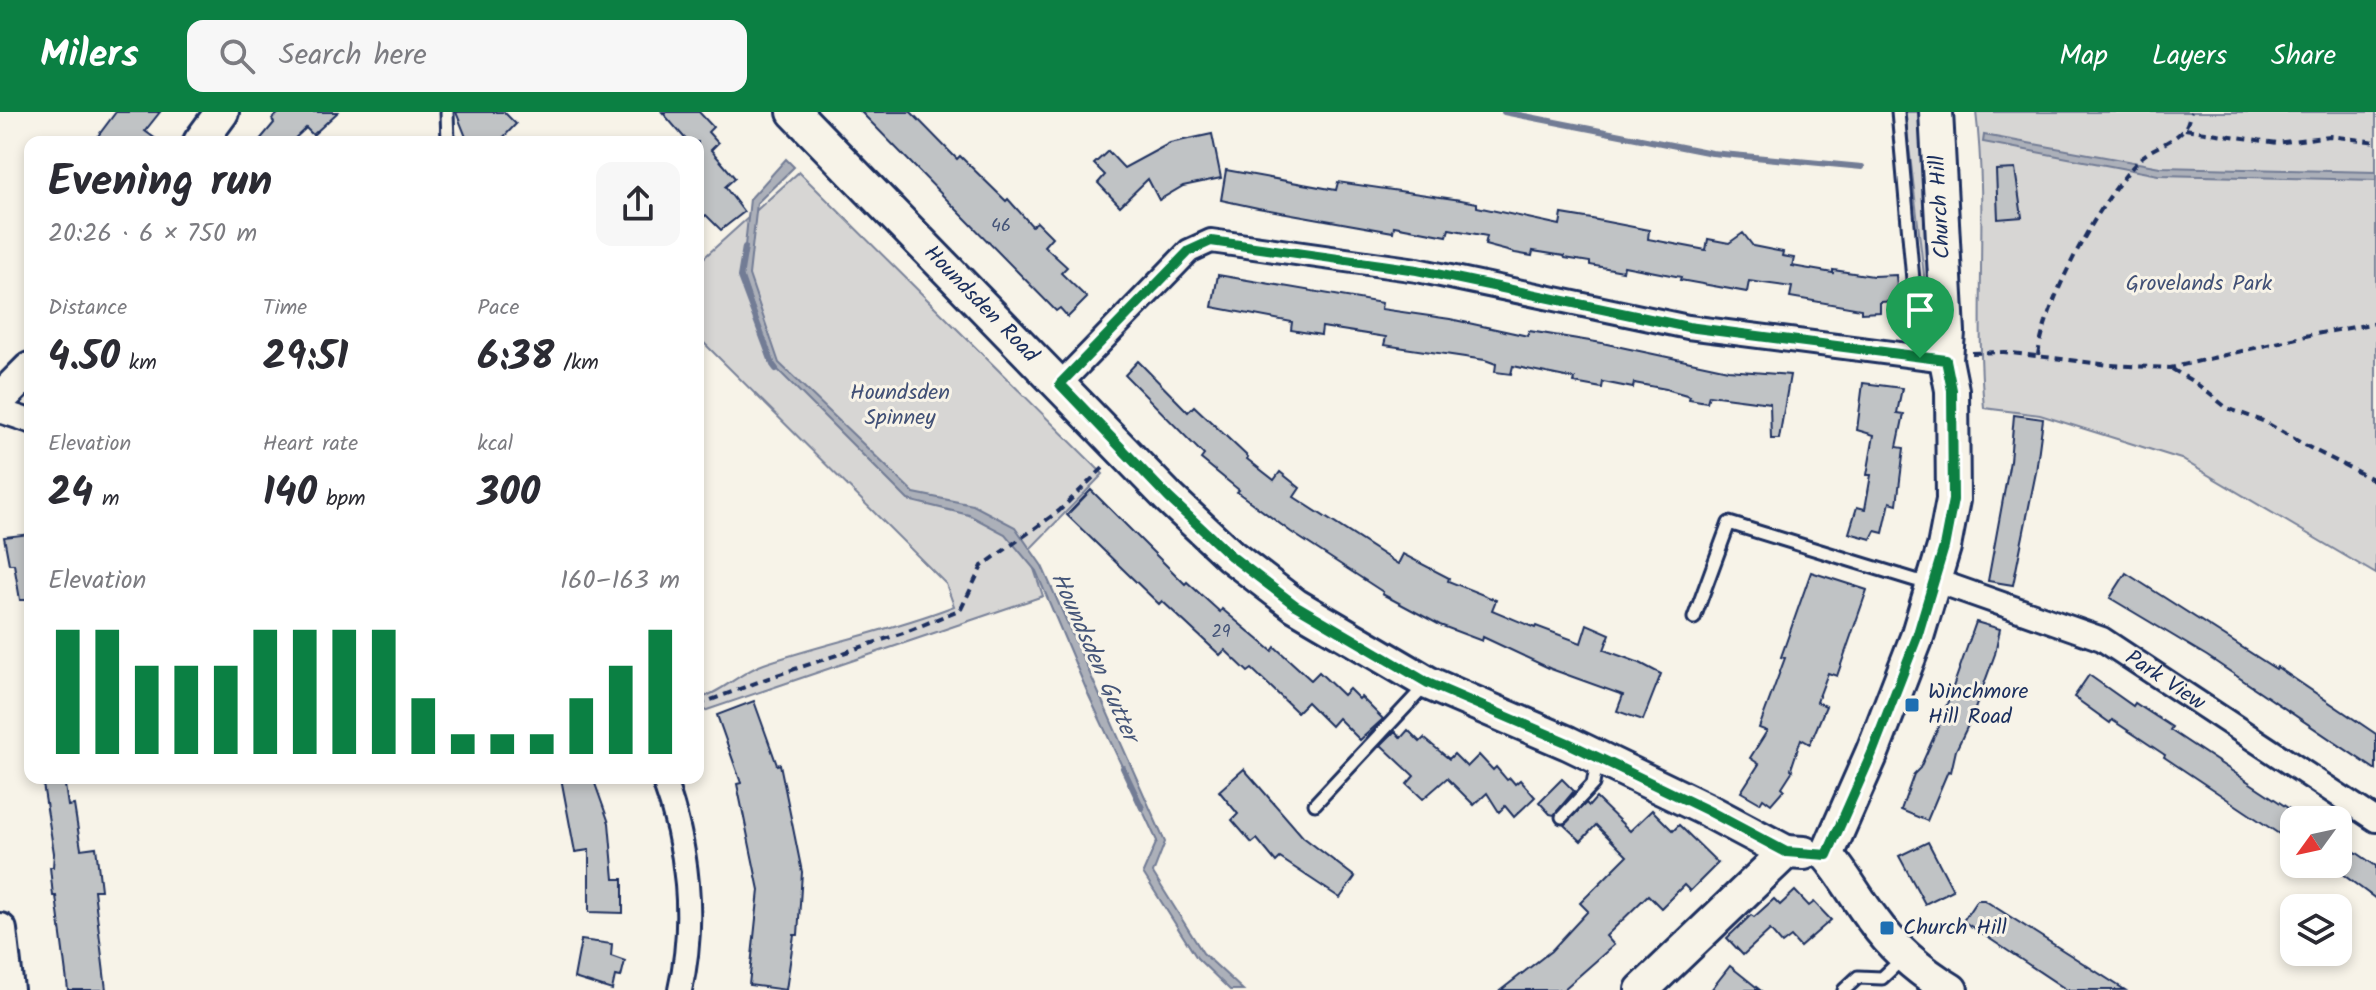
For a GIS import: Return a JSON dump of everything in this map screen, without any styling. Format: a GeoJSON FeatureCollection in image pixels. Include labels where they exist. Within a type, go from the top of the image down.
{"type":"FeatureCollection","features":[{"type":"Feature","properties":{"kind":"street"},"geometry":{"type":"LineString","coordinates":[[204,136],[222,112]]}},
{"type":"Feature","properties":{"kind":"street","name":"Houndsden Road"},"geometry":{"type":"LineString","coordinates":[[794,112],[1169,498],[1231,556],[1295,605],[1428,683],[1598,758],[1786,852]]}},
{"type":"Feature","properties":{"kind":"street","name":"Church Hill"},"geometry":{"type":"LineString","coordinates":[[1827,855],[1872,753],[1917,637],[1953,500],[1952,390],[1946,357],[1948,332],[1936,112]]}},
{"type":"Feature","properties":{"kind":"street"},"geometry":{"type":"LineString","coordinates":[[1060,384],[1189,251],[1211,241],[1417,270],[1688,327],[1946,357]]}},
{"type":"Feature","properties":{"kind":"street"},"geometry":{"type":"LineString","coordinates":[[0,399],[24,375]]}},
{"type":"Feature","properties":{"kind":"street"},"geometry":{"type":"LineString","coordinates":[[0,411],[24,419]]}},
{"type":"Feature","properties":{"kind":"street","name":"Park View"},"geometry":{"type":"LineString","coordinates":[[1933,582],[2102,639],[2376,820]]}},
{"type":"Feature","properties":{"kind":"street"},"geometry":{"type":"LineString","coordinates":[[665,784],[685,854],[687,958],[680,990]]}},
{"type":"Feature","properties":{"kind":"street"},"geometry":{"type":"LineString","coordinates":[[1642,990],[1786,852],[1827,855],[1848,879],[1872,919],[1905,956],[1951,990]]}},
{"type":"Feature","properties":{"kind":"street"},"geometry":{"type":"LineString","coordinates":[[0,930],[7,990]]}},
{"type":"Feature","properties":{"kind":"lane"},"geometry":{"type":"LineString","coordinates":[[447,112],[448,136]]}},
{"type":"Feature","properties":{"kind":"lane"},"geometry":{"type":"LineString","coordinates":[[1898,112],[1946,357]]}},
{"type":"Feature","properties":{"kind":"lane"},"geometry":{"type":"LineString","coordinates":[[1694,618],[1729,523],[1915,580],[1933,582]]}},
{"type":"Feature","properties":{"kind":"lane"},"geometry":{"type":"LineString","coordinates":[[1315,804],[1428,683]]}},
{"type":"Feature","properties":{"kind":"lane"},"geometry":{"type":"LineString","coordinates":[[1562,817],[1593,784],[1598,758]]}},
{"type":"Feature","properties":{"kind":"lane"},"geometry":{"type":"LineString","coordinates":[[1844,990],[1858,977],[1882,978],[1905,956]]}},
{"type":"Feature","properties":{"kind":"path"},"geometry":{"type":"LineString","coordinates":[[2038,355],[2062,283],[2094,224],[2123,178],[2141,157],[2185,129],[2191,112]]}},
{"type":"Feature","properties":{"kind":"path"},"geometry":{"type":"LineString","coordinates":[[2185,129],[2277,143],[2330,136],[2376,142]]}},
{"type":"Feature","properties":{"kind":"path"},"geometry":{"type":"LineString","coordinates":[[1946,357],[2004,352],[2110,365],[2170,368],[2376,323]]}},
{"type":"Feature","properties":{"kind":"path"},"geometry":{"type":"LineString","coordinates":[[2170,368],[2197,384],[2227,408],[2263,421],[2376,481]]}},
{"type":"Feature","properties":{"kind":"path"},"geometry":{"type":"LineString","coordinates":[[704,703],[906,632],[961,609],[982,566],[1059,511],[1106,466]]}},
{"type":"Feature","properties":{"kind":"green space"},"geometry":{"type":"Polygon","coordinates":[[[1905,112],[1926,112],[1933,353],[1905,112]]]}},
{"type":"Feature","properties":{"kind":"green space","name":"Grovelands Park"},"geometry":{"type":"Polygon","coordinates":[[[1976,112],[2376,112],[2376,574],[2181,459],[2040,415],[1984,408],[1981,186],[1976,112]]]}},
{"type":"Feature","properties":{"kind":"green space","name":"Houndsden Spinney"},"geometry":{"type":"Polygon","coordinates":[[[799,172],[1103,474],[1028,551],[1043,596],[704,711],[704,697],[755,668],[954,606],[946,584],[704,343],[704,258],[799,172]]]}},
{"type":"Feature","properties":{"kind":"shaded area"},"geometry":{"type":"Polygon","coordinates":[[[1984,135],[2160,167],[2376,172],[2376,180],[2158,175],[1983,142],[1984,135]]]}},
{"type":"Feature","properties":{"kind":"shaded area"},"geometry":{"type":"Polygon","coordinates":[[[786,159],[794,167],[757,203],[749,275],[779,363],[914,493],[973,505],[1015,527],[1042,566],[1165,842],[1153,873],[1203,953],[1243,990],[1230,990],[1197,958],[1143,873],[1157,841],[1089,696],[1036,571],[1005,534],[969,515],[908,500],[773,365],[742,274],[750,199],[786,159]]]}},
{"type":"Feature","properties":{"kind":"building"},"geometry":{"type":"Polygon","coordinates":[[[116,112],[160,112],[145,131],[152,136],[98,136],[116,112]]]}},
{"type":"Feature","properties":{"kind":"building"},"geometry":{"type":"Polygon","coordinates":[[[280,112],[338,112],[313,135],[306,128],[297,136],[263,136],[274,123],[272,119],[280,112]]]}},
{"type":"Feature","properties":{"kind":"building"},"geometry":{"type":"Polygon","coordinates":[[[456,112],[504,112],[516,124],[505,136],[466,136],[456,112]]]}},
{"type":"Feature","properties":{"kind":"building"},"geometry":{"type":"Polygon","coordinates":[[[662,112],[699,112],[713,127],[708,132],[718,143],[711,150],[735,178],[725,187],[744,212],[721,230],[706,215],[704,217],[704,136],[683,136],[662,112]]]}},
{"type":"Feature","properties":{"kind":"building"},"geometry":{"type":"Polygon","coordinates":[[[861,112],[911,112],[957,159],[960,156],[1006,201],[1008,199],[1032,226],[1037,222],[1052,237],[1044,246],[1067,267],[1061,273],[1087,298],[1068,317],[1060,308],[1056,311],[861,112]]]}},
{"type":"Feature","properties":{"kind":"building"},"geometry":{"type":"Polygon","coordinates":[[[1212,134],[1221,178],[1183,186],[1159,200],[1148,179],[1120,206],[1098,183],[1105,175],[1094,164],[1108,151],[1124,168],[1170,143],[1212,134]]]}},
{"type":"Feature","properties":{"kind":"building"},"geometry":{"type":"Polygon","coordinates":[[[2015,169],[2022,217],[1998,219],[1996,170],[2015,169]]]}},
{"type":"Feature","properties":{"kind":"building"},"geometry":{"type":"Polygon","coordinates":[[[1226,170],[1336,190],[1338,182],[1461,200],[1477,203],[1477,207],[1560,225],[1562,214],[1592,219],[1649,230],[1648,239],[1706,250],[1708,239],[1729,243],[1743,233],[1753,246],[1783,252],[1782,256],[1794,258],[1792,266],[1833,273],[1833,270],[1873,276],[1896,275],[1898,301],[1880,302],[1880,312],[1861,313],[1861,309],[1790,297],[1792,287],[1749,281],[1747,292],[1624,266],[1623,271],[1564,256],[1533,251],[1532,256],[1515,253],[1485,245],[1487,236],[1449,229],[1447,236],[1394,226],[1393,232],[1258,208],[1221,200],[1226,170]]]}},
{"type":"Feature","properties":{"kind":"building"},"geometry":{"type":"Polygon","coordinates":[[[1218,275],[1382,303],[1381,309],[1450,319],[1528,336],[1529,331],[1728,370],[1790,375],[1779,439],[1771,439],[1770,403],[1709,395],[1707,402],[1634,383],[1633,388],[1603,382],[1602,388],[1513,366],[1511,374],[1495,372],[1496,364],[1485,360],[1384,345],[1386,337],[1322,327],[1321,335],[1291,330],[1292,322],[1212,307],[1218,275]]]}},
{"type":"Feature","properties":{"kind":"building"},"geometry":{"type":"Polygon","coordinates":[[[1138,361],[1188,412],[1194,406],[1247,459],[1274,480],[1280,472],[1300,488],[1294,497],[1398,564],[1403,554],[1449,578],[1448,581],[1496,600],[1492,610],[1535,628],[1581,643],[1587,624],[1610,634],[1604,650],[1661,674],[1643,720],[1617,711],[1623,695],[1551,669],[1483,637],[1482,641],[1440,625],[1382,594],[1291,532],[1237,492],[1239,490],[1201,459],[1204,455],[1125,375],[1138,361]]]}},
{"type":"Feature","properties":{"kind":"building"},"geometry":{"type":"Polygon","coordinates":[[[1863,383],[1902,388],[1897,413],[1904,414],[1897,447],[1904,448],[1897,504],[1890,502],[1883,533],[1875,531],[1871,539],[1849,533],[1857,507],[1865,509],[1871,475],[1867,475],[1874,435],[1857,430],[1863,383]]]}},
{"type":"Feature","properties":{"kind":"building"},"geometry":{"type":"Polygon","coordinates":[[[2014,415],[2043,419],[2036,472],[2013,585],[1988,581],[2010,461],[2014,415]]]}},
{"type":"Feature","properties":{"kind":"building"},"geometry":{"type":"Polygon","coordinates":[[[1091,490],[1185,584],[1187,582],[1220,612],[1222,609],[1272,651],[1275,647],[1311,680],[1319,672],[1343,695],[1349,689],[1359,699],[1361,697],[1383,719],[1360,740],[1338,718],[1331,726],[1307,702],[1297,712],[1252,669],[1248,672],[1225,650],[1220,655],[1162,601],[1159,604],[1067,515],[1091,490]]]}},
{"type":"Feature","properties":{"kind":"building"},"geometry":{"type":"Polygon","coordinates":[[[24,535],[24,600],[20,600],[14,564],[9,564],[4,537],[24,535]]]}},
{"type":"Feature","properties":{"kind":"building"},"geometry":{"type":"Polygon","coordinates":[[[1811,572],[1867,590],[1837,676],[1828,673],[1817,702],[1826,706],[1810,744],[1801,739],[1793,770],[1782,787],[1784,789],[1771,804],[1763,798],[1760,803],[1741,792],[1759,764],[1750,758],[1767,731],[1759,728],[1785,658],[1781,657],[1811,572]]]}},
{"type":"Feature","properties":{"kind":"building"},"geometry":{"type":"Polygon","coordinates":[[[2126,573],[2277,667],[2376,734],[2376,770],[2207,656],[2110,598],[2126,573]]]}},
{"type":"Feature","properties":{"kind":"building"},"geometry":{"type":"Polygon","coordinates":[[[1976,622],[2000,629],[1995,654],[1972,717],[1956,750],[1951,772],[1948,771],[1927,821],[1901,810],[1914,774],[1920,768],[1941,721],[1976,622]]]}},
{"type":"Feature","properties":{"kind":"building"},"geometry":{"type":"Polygon","coordinates":[[[2089,675],[2133,706],[2135,703],[2172,727],[2170,730],[2285,806],[2280,806],[2280,835],[2165,755],[2112,720],[2110,723],[2074,697],[2089,675]]]}},
{"type":"Feature","properties":{"kind":"building"},"geometry":{"type":"Polygon","coordinates":[[[754,701],[777,765],[780,764],[802,872],[798,935],[794,935],[786,990],[749,985],[759,890],[737,784],[741,783],[717,715],[754,701]]]}},
{"type":"Feature","properties":{"kind":"building"},"geometry":{"type":"Polygon","coordinates":[[[1408,730],[1420,742],[1424,738],[1449,759],[1454,754],[1467,767],[1479,755],[1507,780],[1510,778],[1515,784],[1520,780],[1535,797],[1514,817],[1505,806],[1499,812],[1487,793],[1474,805],[1447,778],[1423,799],[1407,784],[1414,776],[1381,745],[1395,731],[1401,738],[1408,730]]]}},
{"type":"Feature","properties":{"kind":"building"},"geometry":{"type":"Polygon","coordinates":[[[1244,769],[1303,837],[1355,877],[1340,898],[1280,858],[1276,862],[1257,839],[1252,843],[1232,820],[1238,814],[1219,791],[1244,769]]]}},
{"type":"Feature","properties":{"kind":"building"},"geometry":{"type":"Polygon","coordinates":[[[1562,779],[1574,791],[1554,815],[1550,814],[1539,802],[1562,779]]]}},
{"type":"Feature","properties":{"kind":"building"},"geometry":{"type":"Polygon","coordinates":[[[43,784],[65,784],[68,806],[74,805],[81,849],[96,847],[101,890],[94,890],[106,990],[68,990],[50,867],[53,867],[54,853],[43,784]]]}},
{"type":"Feature","properties":{"kind":"building"},"geometry":{"type":"Polygon","coordinates":[[[562,784],[595,784],[609,823],[614,879],[623,879],[623,913],[589,912],[589,850],[575,852],[562,784]]]}},
{"type":"Feature","properties":{"kind":"building"},"geometry":{"type":"Polygon","coordinates":[[[1596,798],[1630,831],[1652,810],[1673,831],[1679,825],[1718,863],[1690,891],[1684,885],[1661,908],[1648,895],[1606,936],[1614,945],[1563,990],[1501,990],[1551,951],[1588,911],[1580,903],[1627,856],[1596,825],[1581,841],[1564,825],[1586,803],[1589,806],[1596,798]]]}},
{"type":"Feature","properties":{"kind":"building"},"geometry":{"type":"Polygon","coordinates":[[[1928,842],[1953,890],[1925,904],[1899,856],[1928,842]]]}},
{"type":"Feature","properties":{"kind":"building"},"geometry":{"type":"Polygon","coordinates":[[[2352,850],[2376,866],[2376,899],[2348,878],[2352,878],[2352,850]]]}},
{"type":"Feature","properties":{"kind":"building"},"geometry":{"type":"Polygon","coordinates":[[[1795,891],[1809,906],[1814,902],[1831,920],[1800,947],[1791,937],[1782,944],[1770,930],[1743,955],[1727,938],[1774,899],[1780,905],[1795,891]]]}},
{"type":"Feature","properties":{"kind":"building"},"geometry":{"type":"Polygon","coordinates":[[[1977,900],[1984,900],[2125,990],[2067,990],[1963,921],[1977,900]]]}},
{"type":"Feature","properties":{"kind":"building"},"geometry":{"type":"Polygon","coordinates":[[[581,940],[612,944],[611,956],[625,961],[621,977],[615,976],[612,990],[574,978],[581,940]]]}},
{"type":"Feature","properties":{"kind":"building"},"geometry":{"type":"Polygon","coordinates":[[[1730,966],[1760,990],[1711,990],[1730,966]]]}},
{"type":"Feature","properties":{"kind":"waterway"},"geometry":{"type":"LineString","coordinates":[[1504,112],[1712,153],[1862,167]]}},
{"type":"Feature","properties":{"kind":"waterway","name":"Houndsden Gutter"},"geometry":{"type":"LineString","coordinates":[[745,247],[740,277],[776,369]]}},
{"type":"Feature","properties":{"kind":"waterway","name":"Houndsden Gutter"},"geometry":{"type":"LineString","coordinates":[[1123,768],[1142,808]]}},
{"type":"Feature","properties":{"kind":"place","name":"Winchmore Hill Road"},"geometry":{"type":"Point","coordinates":[1912,705]}},
{"type":"Feature","properties":{"kind":"place","name":"Church Hill"},"geometry":{"type":"Point","coordinates":[1887,928]}},
{"type":"Feature","properties":{"kind":"route"},"geometry":{"type":"LineString","coordinates":[[1211,241],[1417,270],[1688,327],[1859,347],[1920,358],[1946,360],[1952,390],[1953,500],[1944,547],[1917,637],[1872,753],[1827,855],[1786,852],[1568,743],[1428,683],[1295,605],[1231,556],[1169,498],[1060,384],[1189,251],[1211,241]]}}]}
